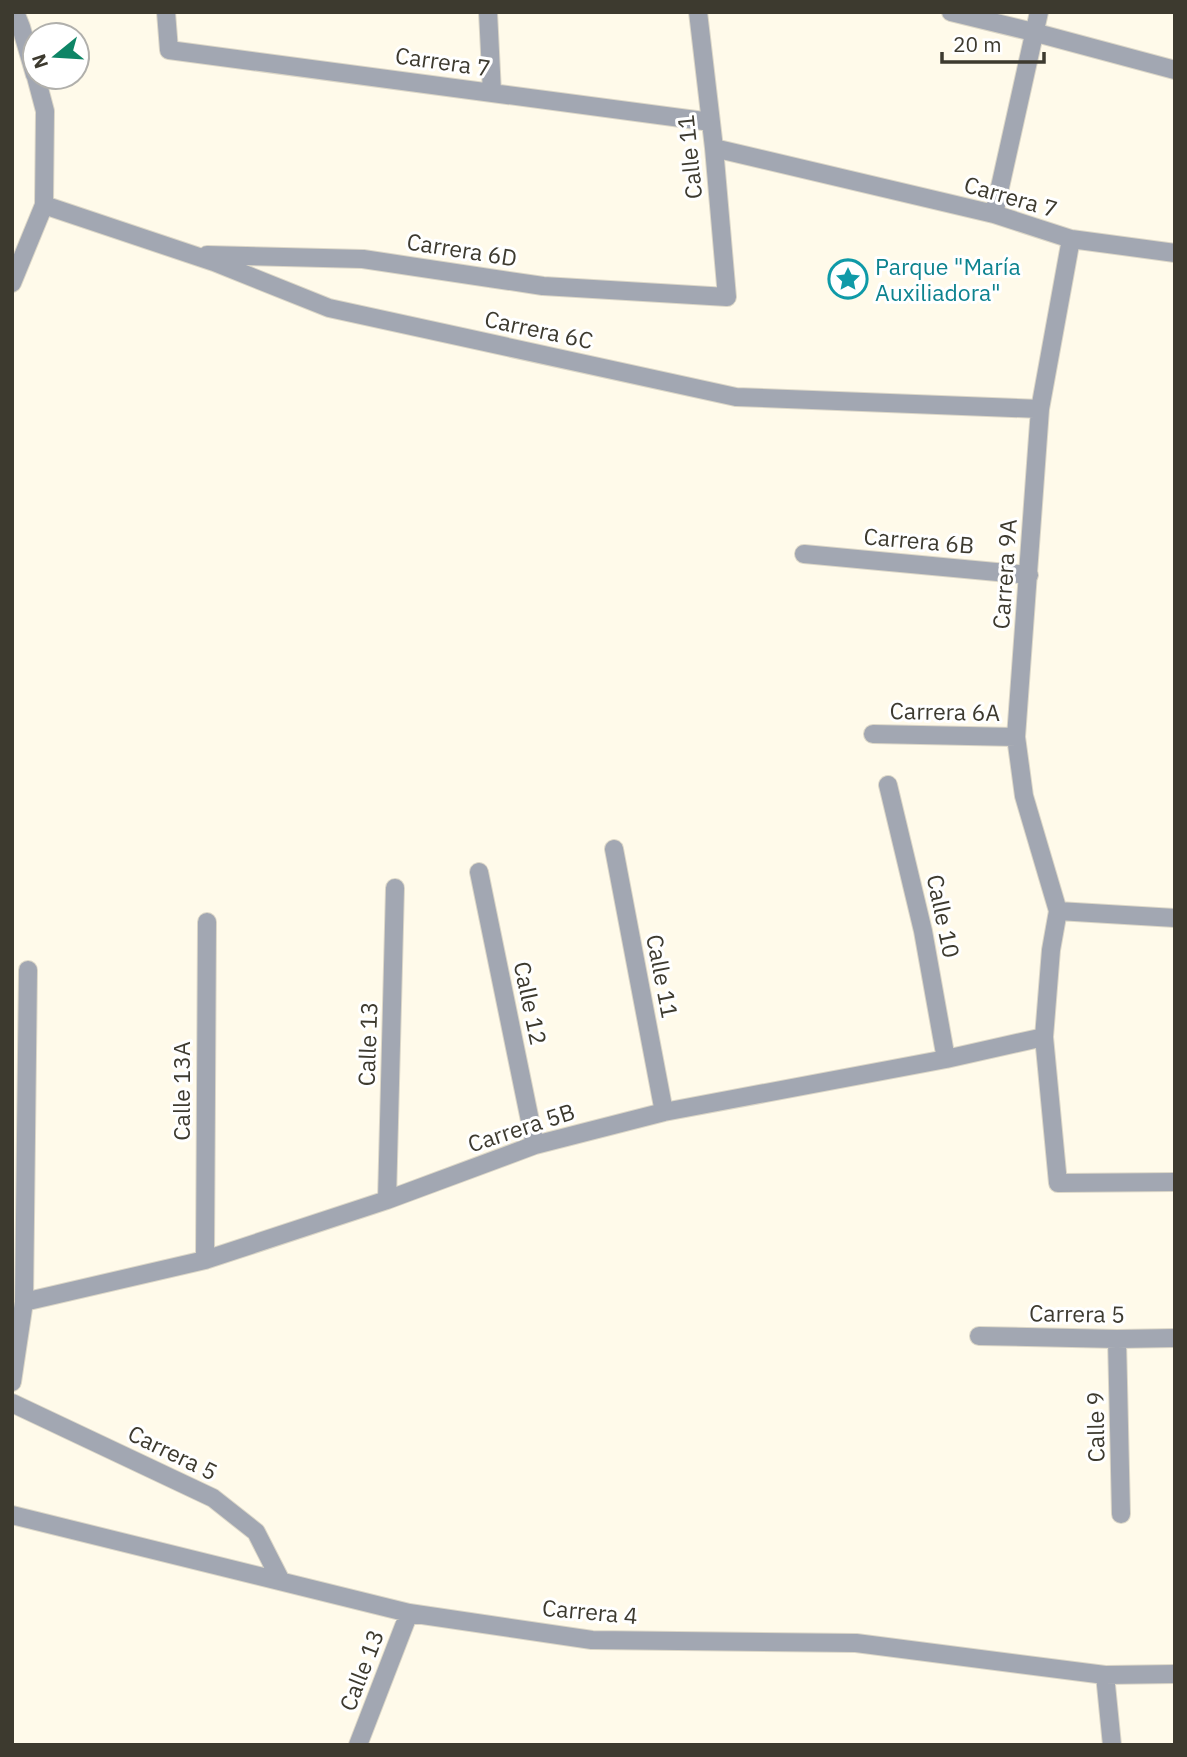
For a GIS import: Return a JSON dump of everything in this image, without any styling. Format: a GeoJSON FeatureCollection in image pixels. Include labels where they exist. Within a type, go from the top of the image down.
{"type":"FeatureCollection","features":[{"type":"Feature","properties":{"kind":"street","name":"Carrera 7"},"geometry":{"type":"LineString","coordinates":[[166,12],[169,50],[711,122]]}},
{"type":"Feature","properties":{"kind":"street"},"geometry":{"type":"LineString","coordinates":[[488,12],[492,92]]}},
{"type":"Feature","properties":{"kind":"street","name":"Calle 11"},"geometry":{"type":"LineString","coordinates":[[698,12],[714,148],[727,297]]}},
{"type":"Feature","properties":{"kind":"street"},"geometry":{"type":"LineString","coordinates":[[951,12],[1175,71]]}},
{"type":"Feature","properties":{"kind":"street"},"geometry":{"type":"LineString","coordinates":[[994,214],[1039,12]]}},
{"type":"Feature","properties":{"kind":"street"},"geometry":{"type":"LineString","coordinates":[[12,283],[44,205],[45,111],[39,91]]}},
{"type":"Feature","properties":{"kind":"street","name":"Carrera 7"},"geometry":{"type":"LineString","coordinates":[[714,148],[994,214],[1071,239],[1175,253]]}},
{"type":"Feature","properties":{"kind":"street","name":"Carrera 6C"},"geometry":{"type":"LineString","coordinates":[[44,205],[214,262],[329,308],[736,397],[1040,409]]}},
{"type":"Feature","properties":{"kind":"street","name":"Carrera 9A"},"geometry":{"type":"LineString","coordinates":[[1058,911],[1024,796],[1016,737],[1040,409],[1071,239]]}},
{"type":"Feature","properties":{"kind":"street","name":"Carrera 6D"},"geometry":{"type":"LineString","coordinates":[[190,255],[363,259],[543,286],[727,297]]}},
{"type":"Feature","properties":{"kind":"street","name":"Carrera 6B"},"geometry":{"type":"LineString","coordinates":[[804,554],[1029,575]]}},
{"type":"Feature","properties":{"kind":"street","name":"Carrera 6A"},"geometry":{"type":"LineString","coordinates":[[873,734],[1016,737]]}},
{"type":"Feature","properties":{"kind":"street","name":"Calle 10"},"geometry":{"type":"LineString","coordinates":[[888,785],[923,931],[946,1059]]}},
{"type":"Feature","properties":{"kind":"street","name":"Calle 11"},"geometry":{"type":"LineString","coordinates":[[614,849],[664,1112]]}},
{"type":"Feature","properties":{"kind":"street","name":"Calle 12"},"geometry":{"type":"LineString","coordinates":[[479,872],[534,1144]]}},
{"type":"Feature","properties":{"kind":"street","name":"Calle 13"},"geometry":{"type":"LineString","coordinates":[[387,1200],[395,888]]}},
{"type":"Feature","properties":{"kind":"street"},"geometry":{"type":"LineString","coordinates":[[1175,918],[1058,911],[1051,950],[1044,1037],[1058,1183],[1175,1182]]}},
{"type":"Feature","properties":{"kind":"street","name":"Calle 13A"},"geometry":{"type":"LineString","coordinates":[[205,1260],[207,922]]}},
{"type":"Feature","properties":{"kind":"street"},"geometry":{"type":"LineString","coordinates":[[12,1382],[24,1302],[28,970]]}},
{"type":"Feature","properties":{"kind":"street","name":"Carrera 5B"},"geometry":{"type":"LineString","coordinates":[[24,1302],[205,1260],[387,1200],[534,1144],[664,1112],[946,1059],[1044,1037]]}},
{"type":"Feature","properties":{"kind":"street","name":"Carrera 5"},"geometry":{"type":"LineString","coordinates":[[979,1336],[1175,1338]]}},
{"type":"Feature","properties":{"kind":"street","name":"Calle 9"},"geometry":{"type":"LineString","coordinates":[[1117,1339],[1121,1514]]}},
{"type":"Feature","properties":{"kind":"street","name":"Carrera 5"},"geometry":{"type":"LineString","coordinates":[[12,1403],[213,1497],[256,1532],[281,1581]]}},
{"type":"Feature","properties":{"kind":"street","name":"Carrera 4"},"geometry":{"type":"LineString","coordinates":[[12,1515],[410,1613],[592,1640],[856,1643],[1105,1675],[1175,1674]]}},
{"type":"Feature","properties":{"kind":"street","name":"Calle 13"},"geometry":{"type":"LineString","coordinates":[[358,1745],[410,1613]]}},
{"type":"Feature","properties":{"kind":"street"},"geometry":{"type":"LineString","coordinates":[[1105,1675],[1112,1745]]}},
{"type":"Feature","properties":{"kind":"place","name":"Parque \"María Auxiliadora\""},"geometry":{"type":"Point","coordinates":[848,279]}}]}
